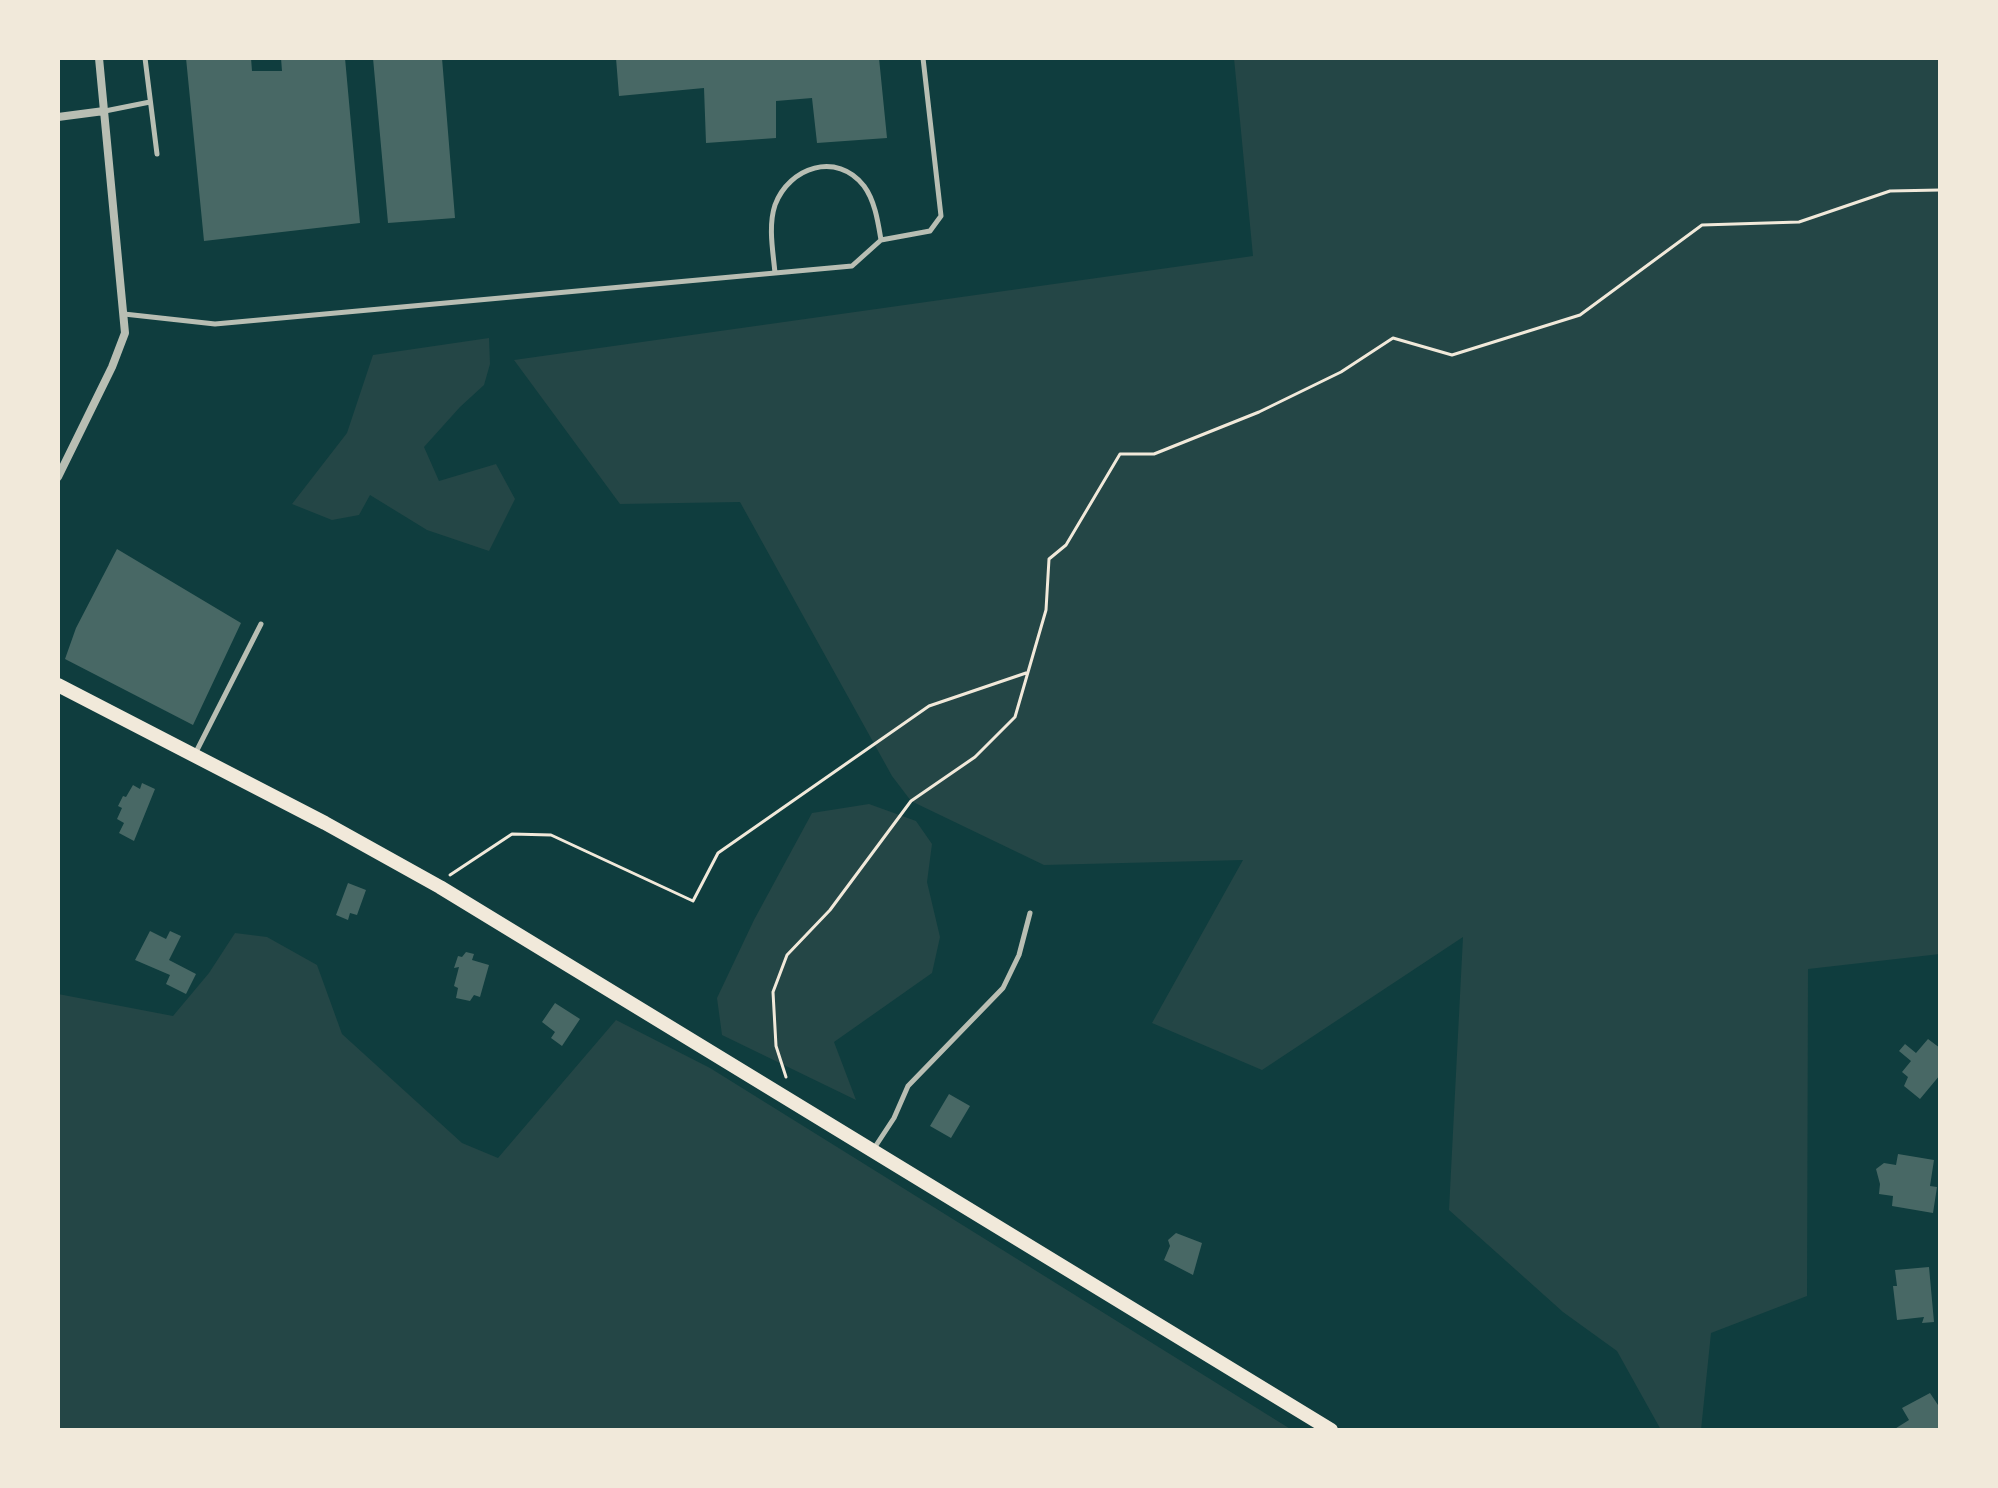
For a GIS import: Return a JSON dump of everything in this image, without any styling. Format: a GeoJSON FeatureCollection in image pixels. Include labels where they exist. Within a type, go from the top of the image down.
{"type":"FeatureCollection","features":[{"type":"Feature","properties":{"kind":"main road"},"geometry":{"type":"LineString","coordinates":[[58,685],[360,841],[440,887],[1331,1430]]}},
{"type":"Feature","properties":{"kind":"street"},"geometry":{"type":"LineString","coordinates":[[58,477],[112,367],[125,333],[99,58]]}},
{"type":"Feature","properties":{"kind":"street"},"geometry":{"type":"LineString","coordinates":[[58,117],[104,111]]}},
{"type":"Feature","properties":{"kind":"lane"},"geometry":{"type":"LineString","coordinates":[[145,58],[157,154]]}},
{"type":"Feature","properties":{"kind":"lane"},"geometry":{"type":"LineString","coordinates":[[123,314],[215,324],[852,266],[881,240],[930,231],[941,216],[923,58]]}},
{"type":"Feature","properties":{"kind":"lane"},"geometry":{"type":"LineString","coordinates":[[104,111],[150,102]]}},
{"type":"Feature","properties":{"kind":"lane"},"geometry":{"type":"LineString","coordinates":[[775,273],[771,223],[775,206],[790,179],[810,169],[835,166],[855,177],[866,188],[881,240]]}},
{"type":"Feature","properties":{"kind":"lane"},"geometry":{"type":"LineString","coordinates":[[195,755],[261,624]]}},
{"type":"Feature","properties":{"kind":"lane"},"geometry":{"type":"LineString","coordinates":[[872,1151],[894,1118],[908,1086],[1003,988],[1019,955],[1030,913]]}},
{"type":"Feature","properties":{"kind":"path"},"geometry":{"type":"LineString","coordinates":[[791,1101],[776,1046],[773,992],[787,955],[830,910],[911,801],[975,757],[1015,717],[1046,610],[1049,559],[1066,545],[1120,454],[1154,454],[1259,412],[1341,372],[1393,338],[1452,355],[1580,315],[1702,225],[1799,222],[1890,191],[1940,190]]}},
{"type":"Feature","properties":{"kind":"path"},"geometry":{"type":"LineString","coordinates":[[440,887],[449,875],[512,834],[551,835],[693,901],[718,853],[929,706],[1028,672]]}},
{"type":"Feature","properties":{"kind":"shaded area"},"geometry":{"type":"Polygon","coordinates":[[[1234,58],[1940,58],[1940,954],[1808,969],[1807,1296],[1711,1333],[1701,1430],[1661,1430],[1617,1351],[1563,1312],[1449,1210],[1463,937],[1262,1070],[1152,1023],[1243,860],[1044,865],[911,801],[892,776],[740,502],[620,504],[514,360],[1253,256],[1234,58]]]}},
{"type":"Feature","properties":{"kind":"shaded area"},"geometry":{"type":"Polygon","coordinates":[[[489,338],[490,364],[484,385],[424,447],[439,481],[496,464],[515,499],[489,551],[427,530],[370,495],[359,515],[332,520],[292,504],[347,433],[373,355],[489,338]]]}},
{"type":"Feature","properties":{"kind":"shaded area"},"geometry":{"type":"Polygon","coordinates":[[[869,804],[916,821],[932,844],[927,882],[940,937],[932,973],[834,1042],[856,1100],[722,1035],[717,998],[754,920],[812,813],[869,804]]]}},
{"type":"Feature","properties":{"kind":"shaded area"},"geometry":{"type":"Polygon","coordinates":[[[235,933],[267,937],[317,965],[342,1034],[462,1143],[498,1158],[616,1020],[710,1068],[1292,1430],[58,1430],[58,994],[173,1016],[209,973],[235,933]]]}},
{"type":"Feature","properties":{"kind":"building"},"geometry":{"type":"Polygon","coordinates":[[[186,58],[251,58],[252,71],[282,71],[281,58],[345,58],[360,223],[204,241],[186,58]]]}},
{"type":"Feature","properties":{"kind":"building"},"geometry":{"type":"Polygon","coordinates":[[[373,58],[442,58],[455,218],[388,223],[373,58]]]}},
{"type":"Feature","properties":{"kind":"building"},"geometry":{"type":"Polygon","coordinates":[[[616,58],[879,58],[887,138],[817,143],[812,98],[776,101],[776,138],[706,143],[704,88],[619,96],[616,58]]]}},
{"type":"Feature","properties":{"kind":"building"},"geometry":{"type":"Polygon","coordinates":[[[117,549],[241,623],[193,725],[65,659],[76,628],[117,549]]]}},
{"type":"Feature","properties":{"kind":"building"},"geometry":{"type":"Polygon","coordinates":[[[142,783],[155,789],[134,841],[119,833],[124,823],[117,819],[122,808],[118,806],[133,785],[140,789],[142,783]]]}},
{"type":"Feature","properties":{"kind":"building"},"geometry":{"type":"Polygon","coordinates":[[[348,883],[366,890],[357,915],[350,913],[348,920],[336,915],[348,883]]]}},
{"type":"Feature","properties":{"kind":"building"},"geometry":{"type":"Polygon","coordinates":[[[150,931],[166,939],[170,931],[181,936],[169,960],[196,974],[186,994],[166,984],[170,975],[135,960],[150,931]]]}},
{"type":"Feature","properties":{"kind":"building"},"geometry":{"type":"Polygon","coordinates":[[[466,952],[474,954],[472,960],[489,965],[480,997],[474,995],[470,1001],[456,998],[458,988],[454,986],[459,967],[454,968],[458,956],[462,957],[466,952]]]}},
{"type":"Feature","properties":{"kind":"building"},"geometry":{"type":"Polygon","coordinates":[[[555,1003],[580,1019],[562,1046],[551,1038],[555,1032],[542,1022],[555,1003]]]}},
{"type":"Feature","properties":{"kind":"building"},"geometry":{"type":"Polygon","coordinates":[[[1928,1039],[1940,1048],[1940,1075],[1920,1099],[1904,1086],[1908,1077],[1902,1072],[1911,1061],[1899,1051],[1905,1044],[1916,1053],[1928,1039]]]}},
{"type":"Feature","properties":{"kind":"building"},"geometry":{"type":"Polygon","coordinates":[[[949,1094],[970,1106],[951,1138],[930,1126],[949,1094]]]}},
{"type":"Feature","properties":{"kind":"building"},"geometry":{"type":"Polygon","coordinates":[[[1898,1154],[1934,1160],[1930,1186],[1937,1187],[1933,1213],[1892,1206],[1893,1196],[1879,1194],[1876,1169],[1884,1163],[1896,1165],[1898,1154]]]}},
{"type":"Feature","properties":{"kind":"building"},"geometry":{"type":"Polygon","coordinates":[[[1176,1233],[1202,1243],[1193,1275],[1164,1260],[1170,1246],[1168,1240],[1176,1233]]]}},
{"type":"Feature","properties":{"kind":"building"},"geometry":{"type":"Polygon","coordinates":[[[1929,1267],[1934,1322],[1922,1323],[1924,1317],[1897,1320],[1893,1286],[1897,1286],[1895,1270],[1929,1267]]]}},
{"type":"Feature","properties":{"kind":"building"},"geometry":{"type":"Polygon","coordinates":[[[1930,1393],[1940,1408],[1940,1430],[1893,1430],[1909,1420],[1902,1408],[1930,1393]]]}}]}
